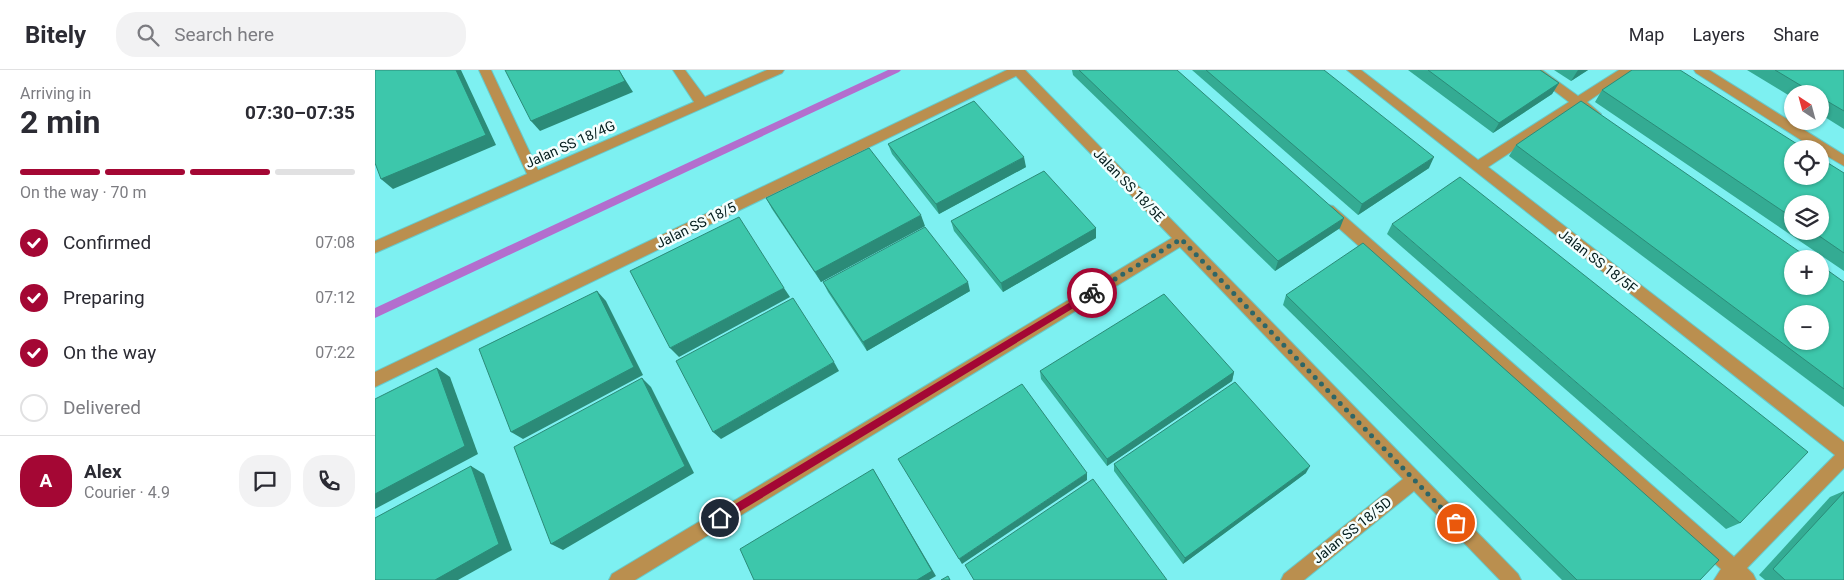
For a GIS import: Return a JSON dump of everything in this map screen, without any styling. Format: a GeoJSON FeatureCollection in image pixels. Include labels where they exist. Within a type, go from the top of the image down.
{"type":"FeatureCollection","features":[{"type":"Feature","properties":{"kind":"street"},"geometry":{"type":"LineString","coordinates":[[485,70],[535,177]]}},
{"type":"Feature","properties":{"kind":"street"},"geometry":{"type":"LineString","coordinates":[[679,70],[702,104]]}},
{"type":"Feature","properties":{"kind":"street","name":"Jalan SS 18/4G"},"geometry":{"type":"LineString","coordinates":[[375,247],[778,70]]}},
{"type":"Feature","properties":{"kind":"street","name":"Jalan SS 18/5E"},"geometry":{"type":"LineString","coordinates":[[1018,70],[1511,580]]}},
{"type":"Feature","properties":{"kind":"street","name":"Jalan SS 18/5"},"geometry":{"type":"LineString","coordinates":[[375,380],[1018,70]]}},
{"type":"Feature","properties":{"kind":"street","name":"Jalan SS 18/5F"},"geometry":{"type":"LineString","coordinates":[[1353,70],[1844,452]]}},
{"type":"Feature","properties":{"kind":"street"},"geometry":{"type":"LineString","coordinates":[[1533,70],[1602,119]]}},
{"type":"Feature","properties":{"kind":"street"},"geometry":{"type":"LineString","coordinates":[[1478,167],[1628,70]]}},
{"type":"Feature","properties":{"kind":"street"},"geometry":{"type":"LineString","coordinates":[[1701,70],[1844,161]]}},
{"type":"Feature","properties":{"kind":"street"},"geometry":{"type":"LineString","coordinates":[[1318,202],[1729,574],[1747,580]]}},
{"type":"Feature","properties":{"kind":"street"},"geometry":{"type":"LineString","coordinates":[[618,580],[1181,239]]}},
{"type":"Feature","properties":{"kind":"street"},"geometry":{"type":"LineString","coordinates":[[1729,574],[1844,457]]}},
{"type":"Feature","properties":{"kind":"street","name":"Jalan SS 18/5D"},"geometry":{"type":"LineString","coordinates":[[1290,580],[1414,480]]}},
{"type":"Feature","properties":{"kind":"building"},"geometry":{"type":"Polygon","coordinates":[[[375,70],[456,70],[486,135],[381,179],[375,163],[375,70]]]}},
{"type":"Feature","properties":{"kind":"building"},"geometry":{"type":"Polygon","coordinates":[[[505,70],[619,70],[625,81],[531,121],[505,70]]]}},
{"type":"Feature","properties":{"kind":"building"},"geometry":{"type":"Polygon","coordinates":[[[1079,70],[1177,70],[1344,218],[1278,261],[1079,70]]]}},
{"type":"Feature","properties":{"kind":"building"},"geometry":{"type":"Polygon","coordinates":[[[1206,70],[1324,70],[1434,157],[1362,204],[1206,70]]]}},
{"type":"Feature","properties":{"kind":"building"},"geometry":{"type":"Polygon","coordinates":[[[1428,70],[1540,70],[1559,83],[1499,123],[1428,70]]]}},
{"type":"Feature","properties":{"kind":"building"},"geometry":{"type":"Polygon","coordinates":[[[1632,70],[1680,70],[1791,140],[1784,140],[1784,185],[1829,185],[1829,164],[1844,173],[1844,253],[1825,240],[1829,240],[1829,195],[1784,195],[1784,212],[1602,90],[1632,70]]]}},
{"type":"Feature","properties":{"kind":"building"},"geometry":{"type":"Polygon","coordinates":[[[1775,70],[1844,70],[1844,111],[1829,102],[1829,85],[1800,85],[1775,70]]]}},
{"type":"Feature","properties":{"kind":"building"},"geometry":{"type":"Polygon","coordinates":[[[974,101],[1024,157],[936,204],[888,144],[974,101]]]}},
{"type":"Feature","properties":{"kind":"building"},"geometry":{"type":"Polygon","coordinates":[[[1581,101],[1797,250],[1784,250],[1784,295],[1829,295],[1829,271],[1844,282],[1844,389],[1792,350],[1829,350],[1829,305],[1784,305],[1784,344],[1516,145],[1581,101]]]}},
{"type":"Feature","properties":{"kind":"building"},"geometry":{"type":"Polygon","coordinates":[[[869,148],[921,215],[815,272],[766,198],[869,148]]]}},
{"type":"Feature","properties":{"kind":"building"},"geometry":{"type":"Polygon","coordinates":[[[1044,171],[1096,228],[1001,283],[951,221],[1044,171]]]}},
{"type":"Feature","properties":{"kind":"building"},"geometry":{"type":"Polygon","coordinates":[[[1460,177],[1808,452],[1740,523],[1392,224],[1460,177]]]}},
{"type":"Feature","properties":{"kind":"building"},"geometry":{"type":"Polygon","coordinates":[[[739,217],[784,288],[670,348],[630,271],[739,217]]]}},
{"type":"Feature","properties":{"kind":"building"},"geometry":{"type":"Polygon","coordinates":[[[925,227],[968,282],[863,342],[823,282],[925,227]]]}},
{"type":"Feature","properties":{"kind":"building"},"geometry":{"type":"Polygon","coordinates":[[[1363,243],[1719,560],[1700,580],[1577,580],[1286,295],[1363,243]]]}},
{"type":"Feature","properties":{"kind":"building"},"geometry":{"type":"Polygon","coordinates":[[[597,291],[634,367],[511,432],[479,349],[597,291]]]}},
{"type":"Feature","properties":{"kind":"building"},"geometry":{"type":"Polygon","coordinates":[[[1164,294],[1234,372],[1107,459],[1040,371],[1164,294]]]}},
{"type":"Feature","properties":{"kind":"building"},"geometry":{"type":"Polygon","coordinates":[[[793,298],[834,362],[713,432],[676,361],[793,298]]]}},
{"type":"Feature","properties":{"kind":"building"},"geometry":{"type":"Polygon","coordinates":[[[437,368],[465,446],[375,494],[375,399],[437,368]]]}},
{"type":"Feature","properties":{"kind":"building"},"geometry":{"type":"Polygon","coordinates":[[[642,378],[685,466],[551,544],[514,447],[642,378]]]}},
{"type":"Feature","properties":{"kind":"building"},"geometry":{"type":"Polygon","coordinates":[[[1235,382],[1310,466],[1185,558],[1114,464],[1235,382]]]}},
{"type":"Feature","properties":{"kind":"building"},"geometry":{"type":"Polygon","coordinates":[[[1022,384],[1087,473],[959,559],[898,459],[1022,384]]]}},
{"type":"Feature","properties":{"kind":"building"},"geometry":{"type":"Polygon","coordinates":[[[471,466],[499,544],[435,580],[375,580],[375,518],[471,466]]]}},
{"type":"Feature","properties":{"kind":"building"},"geometry":{"type":"Polygon","coordinates":[[[873,469],[932,571],[917,580],[754,580],[740,549],[873,469]]]}},
{"type":"Feature","properties":{"kind":"building"},"geometry":{"type":"Polygon","coordinates":[[[1093,479],[1167,580],[974,580],[965,565],[1093,479]]]}},
{"type":"Feature","properties":{"kind":"building"},"geometry":{"type":"Polygon","coordinates":[[[1844,492],[1844,580],[1785,580],[1773,569],[1844,492]]]}},
{"type":"Feature","properties":{"kind":"building"},"geometry":{"type":"Polygon","coordinates":[[[948,576],[950,580],[941,580],[948,576]]]}},
{"type":"Feature","properties":{"kind":"waterway"},"geometry":{"type":"LineString","coordinates":[[375,313],[896,70]]}},
{"type":"Feature","properties":{"kind":"way so far"},"geometry":{"type":"LineString","coordinates":[[1092,293],[1181,239],[1456,523]]}},
{"type":"Feature","properties":{"kind":"route"},"geometry":{"type":"LineString","coordinates":[[720,518],[1092,293]]}}]}
